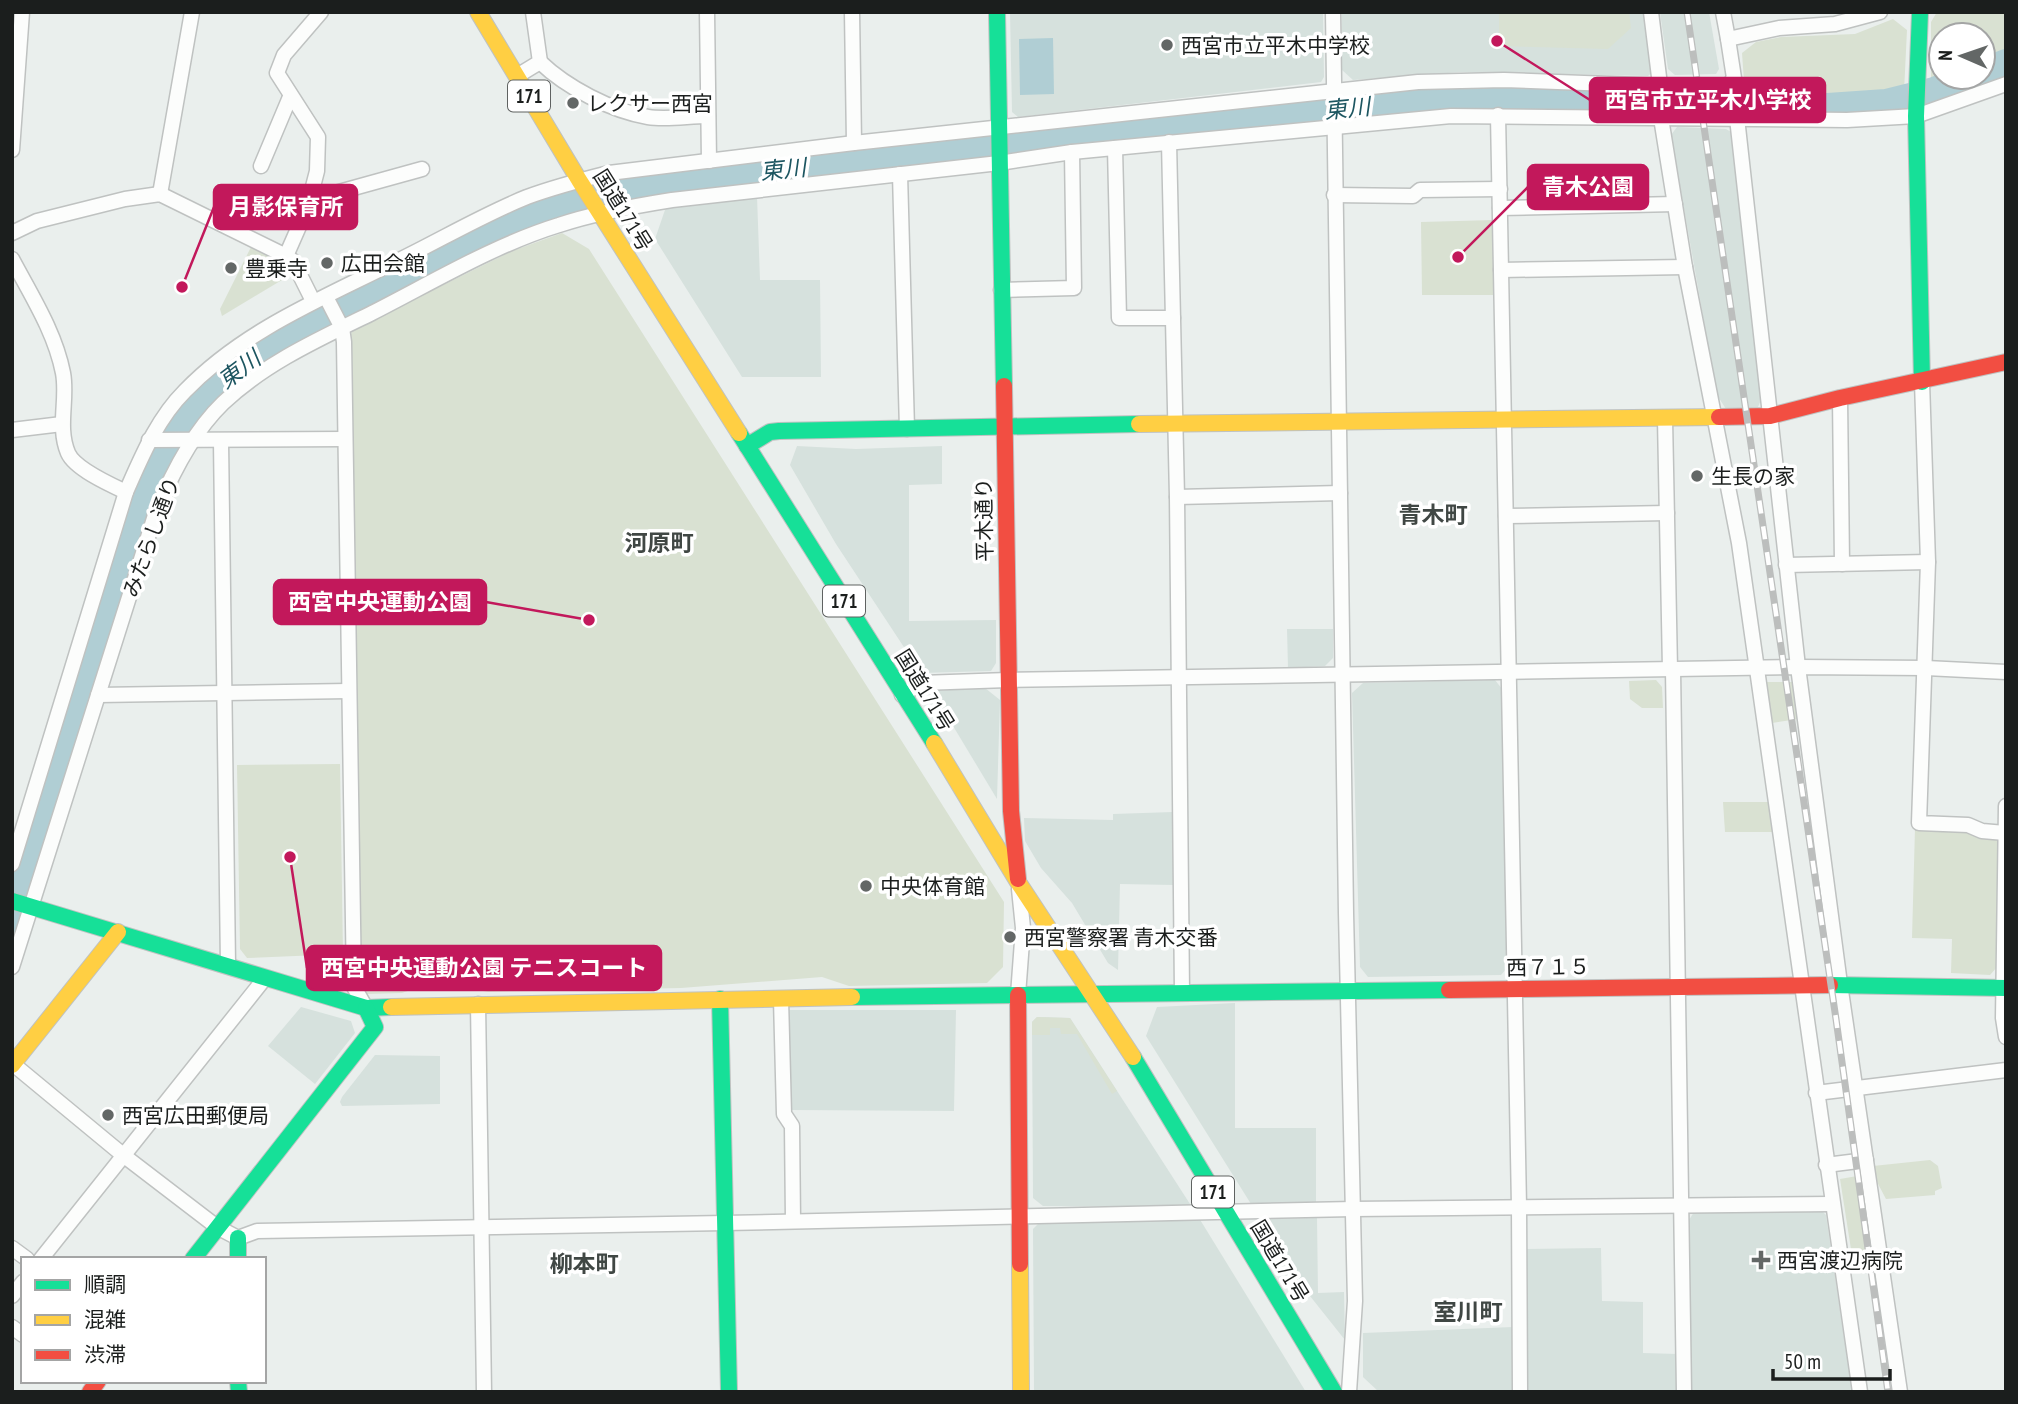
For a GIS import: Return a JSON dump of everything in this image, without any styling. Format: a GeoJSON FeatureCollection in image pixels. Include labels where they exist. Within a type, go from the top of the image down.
{"type":"FeatureCollection","features":[{"type":"Feature","properties":{"kind":"main road","name":"国道171号"},"geometry":{"type":"LineString","coordinates":[[478,12],[580,182],[1018,882],[1114,1026],[1334,1392]]}},
{"type":"Feature","properties":{"kind":"main road"},"geometry":{"type":"LineString","coordinates":[[997,12],[999,130]]}},
{"type":"Feature","properties":{"kind":"main road"},"geometry":{"type":"LineString","coordinates":[[1920,12],[1916,111],[1922,382]]}},
{"type":"Feature","properties":{"kind":"main road","name":"平木通り"},"geometry":{"type":"LineString","coordinates":[[999,130],[1011,811],[1018,882]]}},
{"type":"Feature","properties":{"kind":"main road"},"geometry":{"type":"LineString","coordinates":[[747,446],[770,432],[779,431],[1004,428],[1175,422],[1770,416],[2006,362]]}},
{"type":"Feature","properties":{"kind":"main road","name":"西７１５"},"geometry":{"type":"LineString","coordinates":[[23,904],[366,1008],[720,999],[1348,992],[1676,985],[1840,984],[2004,988]]}},
{"type":"Feature","properties":{"kind":"main road"},"geometry":{"type":"LineString","coordinates":[[13,1065],[118,932]]}},
{"type":"Feature","properties":{"kind":"main road"},"geometry":{"type":"LineString","coordinates":[[1018,995],[1021,1392]]}},
{"type":"Feature","properties":{"kind":"main road"},"geometry":{"type":"LineString","coordinates":[[720,999],[729,1392]]}},
{"type":"Feature","properties":{"kind":"main road"},"geometry":{"type":"LineString","coordinates":[[194,1257],[375,1027],[366,1008]]}},
{"type":"Feature","properties":{"kind":"main road"},"geometry":{"type":"LineString","coordinates":[[237,1238],[238,1257]]}},
{"type":"Feature","properties":{"kind":"street"},"geometry":{"type":"LineString","coordinates":[[12,150],[22,12]]}},
{"type":"Feature","properties":{"kind":"street"},"geometry":{"type":"LineString","coordinates":[[160,194],[192,12]]}},
{"type":"Feature","properties":{"kind":"street"},"geometry":{"type":"LineString","coordinates":[[286,256],[310,200],[317,171],[318,137],[277,73],[284,55],[321,12]]}},
{"type":"Feature","properties":{"kind":"street"},"geometry":{"type":"LineString","coordinates":[[533,12],[540,62],[573,87],[593,98],[648,117],[708,116]]}},
{"type":"Feature","properties":{"kind":"street"},"geometry":{"type":"LineString","coordinates":[[707,12],[709,161]]}},
{"type":"Feature","properties":{"kind":"street"},"geometry":{"type":"LineString","coordinates":[[852,12],[854,143]]}},
{"type":"Feature","properties":{"kind":"street"},"geometry":{"type":"LineString","coordinates":[[1333,12],[1342,676],[1355,1301],[1349,1392]]}},
{"type":"Feature","properties":{"kind":"street"},"geometry":{"type":"LineString","coordinates":[[1651,12],[1660,85]]}},
{"type":"Feature","properties":{"kind":"street"},"geometry":{"type":"LineString","coordinates":[[12,864],[126,492],[153,440],[183,393],[246,339],[526,198],[609,173],[854,143],[999,130],[1466,79],[1718,88],[1728,86],[1734,78],[1723,12]]}},
{"type":"Feature","properties":{"kind":"street"},"geometry":{"type":"LineString","coordinates":[[1728,39],[1779,28],[1835,24],[1880,12]]}},
{"type":"Feature","properties":{"kind":"street"},"geometry":{"type":"LineString","coordinates":[[517,76],[540,62]]}},
{"type":"Feature","properties":{"kind":"street","name":"みたらし通り"},"geometry":{"type":"LineString","coordinates":[[12,967],[23,904],[97,695],[155,515],[188,440],[253,376],[341,325],[510,243],[599,211],[672,200],[1333,122],[1498,115],[1847,120],[1916,111],[2006,84]]}},
{"type":"Feature","properties":{"kind":"street"},"geometry":{"type":"LineString","coordinates":[[261,166],[290,97]]}},
{"type":"Feature","properties":{"kind":"street"},"geometry":{"type":"LineString","coordinates":[[1498,115],[1519,1206],[1520,1392]]}},
{"type":"Feature","properties":{"kind":"street"},"geometry":{"type":"LineString","coordinates":[[1661,118],[1685,267],[1739,543],[1860,1392]]}},
{"type":"Feature","properties":{"kind":"street"},"geometry":{"type":"LineString","coordinates":[[1737,118],[1797,667],[1900,1392]]}},
{"type":"Feature","properties":{"kind":"street"},"geometry":{"type":"LineString","coordinates":[[1169,142],[1177,497],[1182,993]]}},
{"type":"Feature","properties":{"kind":"street"},"geometry":{"type":"LineString","coordinates":[[1115,148],[1119,318],[1172,318]]}},
{"type":"Feature","properties":{"kind":"street"},"geometry":{"type":"LineString","coordinates":[[1001,290],[1074,288],[1072,152]]}},
{"type":"Feature","properties":{"kind":"street"},"geometry":{"type":"LineString","coordinates":[[310,200],[422,169]]}},
{"type":"Feature","properties":{"kind":"street"},"geometry":{"type":"LineString","coordinates":[[900,174],[906,429]]}},
{"type":"Feature","properties":{"kind":"street"},"geometry":{"type":"LineString","coordinates":[[1334,195],[1413,197],[1420,190],[1500,189]]}},
{"type":"Feature","properties":{"kind":"street"},"geometry":{"type":"LineString","coordinates":[[12,233],[37,221],[125,199],[160,194],[293,261],[341,325],[354,987],[366,1008]]}},
{"type":"Feature","properties":{"kind":"street"},"geometry":{"type":"LineString","coordinates":[[1500,208],[1675,204]]}},
{"type":"Feature","properties":{"kind":"street"},"geometry":{"type":"LineString","coordinates":[[12,259],[52,335],[63,374],[62,424],[69,455],[95,477],[126,492]]}},
{"type":"Feature","properties":{"kind":"street"},"geometry":{"type":"LineString","coordinates":[[1501,270],[1685,267]]}},
{"type":"Feature","properties":{"kind":"street"},"geometry":{"type":"LineString","coordinates":[[1922,382],[1928,562],[1919,823],[1968,825],[1982,831],[2005,833]]}},
{"type":"Feature","properties":{"kind":"street"},"geometry":{"type":"LineString","coordinates":[[1840,398],[1842,564]]}},
{"type":"Feature","properties":{"kind":"street"},"geometry":{"type":"LineString","coordinates":[[1665,419],[1684,1392]]}},
{"type":"Feature","properties":{"kind":"street"},"geometry":{"type":"LineString","coordinates":[[12,430],[62,424]]}},
{"type":"Feature","properties":{"kind":"street"},"geometry":{"type":"LineString","coordinates":[[153,440],[345,439]]}},
{"type":"Feature","properties":{"kind":"street"},"geometry":{"type":"LineString","coordinates":[[221,441],[228,965]]}},
{"type":"Feature","properties":{"kind":"street"},"geometry":{"type":"LineString","coordinates":[[1177,497],[1340,494]]}},
{"type":"Feature","properties":{"kind":"street"},"geometry":{"type":"LineString","coordinates":[[1506,516],[1667,513]]}},
{"type":"Feature","properties":{"kind":"street"},"geometry":{"type":"LineString","coordinates":[[1786,565],[1928,562]]}},
{"type":"Feature","properties":{"kind":"street"},"geometry":{"type":"LineString","coordinates":[[902,695],[920,683],[1008,680],[1797,667],[2006,672]]}},
{"type":"Feature","properties":{"kind":"street"},"geometry":{"type":"LineString","coordinates":[[97,695],[348,691]]}},
{"type":"Feature","properties":{"kind":"street"},"geometry":{"type":"LineString","coordinates":[[2006,806],[2003,1018],[2006,1037]]}},
{"type":"Feature","properties":{"kind":"street"},"geometry":{"type":"LineString","coordinates":[[1018,882],[1023,928],[1018,995]]}},
{"type":"Feature","properties":{"kind":"street"},"geometry":{"type":"LineString","coordinates":[[43,1257],[265,978]]}},
{"type":"Feature","properties":{"kind":"street"},"geometry":{"type":"LineString","coordinates":[[782,999],[784,1114],[792,1126],[793,1221]]}},
{"type":"Feature","properties":{"kind":"street"},"geometry":{"type":"LineString","coordinates":[[478,1004],[484,1392]]}},
{"type":"Feature","properties":{"kind":"street"},"geometry":{"type":"LineString","coordinates":[[13,1065],[123,1155],[217,1227],[237,1238],[257,1231],[481,1226],[1519,1206],[1832,1203]]}},
{"type":"Feature","properties":{"kind":"street"},"geometry":{"type":"LineString","coordinates":[[1816,1093],[2006,1070]]}},
{"type":"Feature","properties":{"kind":"street"},"geometry":{"type":"LineString","coordinates":[[1826,1165],[1866,1160]]}},
{"type":"Feature","properties":{"kind":"shaded area","name":"西宮市立平木中学校"},"geometry":{"type":"Polygon","coordinates":[[[1010,12],[1323,12],[1324,77],[1321,82],[1018,117],[1012,112],[1010,12]]]}},
{"type":"Feature","properties":{"kind":"shaded area"},"geometry":{"type":"Polygon","coordinates":[[[1342,12],[1647,12],[1655,70],[1648,76],[1461,72],[1353,80],[1342,70],[1342,12]]]}},
{"type":"Feature","properties":{"kind":"shaded area"},"geometry":{"type":"Polygon","coordinates":[[[1660,12],[1709,12],[1719,69],[1716,74],[1675,75],[1668,69],[1660,12]]]}},
{"type":"Feature","properties":{"kind":"shaded area"},"geometry":{"type":"Polygon","coordinates":[[[1677,127],[1726,129],[1731,132],[1762,398],[1758,407],[1726,409],[1717,395],[1671,135],[1677,127]]]}},
{"type":"Feature","properties":{"kind":"shaded area"},"geometry":{"type":"Polygon","coordinates":[[[757,196],[760,280],[820,280],[821,377],[742,377],[655,239],[666,207],[757,196]]]}},
{"type":"Feature","properties":{"kind":"shaded area"},"geometry":{"type":"Polygon","coordinates":[[[797,446],[856,449],[942,446],[942,484],[909,485],[909,621],[996,620],[996,663],[991,671],[921,673],[836,544],[790,465],[797,446]]]}},
{"type":"Feature","properties":{"kind":"shaded area"},"geometry":{"type":"Polygon","coordinates":[[[1287,629],[1333,629],[1333,658],[1325,666],[1288,668],[1287,629]]]}},
{"type":"Feature","properties":{"kind":"shaded area"},"geometry":{"type":"Polygon","coordinates":[[[1495,680],[1502,689],[1507,968],[1501,975],[1368,977],[1360,967],[1352,693],[1363,683],[1495,680]]]}},
{"type":"Feature","properties":{"kind":"shaded area"},"geometry":{"type":"Polygon","coordinates":[[[985,688],[1000,700],[997,799],[932,691],[985,688]]]}},
{"type":"Feature","properties":{"kind":"shaded area"},"geometry":{"type":"Polygon","coordinates":[[[1173,812],[1174,885],[1120,884],[1118,970],[1108,963],[1072,903],[1041,868],[1025,841],[1024,818],[1113,820],[1113,814],[1173,812]]]}},
{"type":"Feature","properties":{"kind":"shaded area"},"geometry":{"type":"Polygon","coordinates":[[[1235,1003],[1235,1128],[1316,1128],[1316,1204],[1251,1204],[1146,1036],[1157,1007],[1235,1003]]]}},
{"type":"Feature","properties":{"kind":"shaded area"},"geometry":{"type":"Polygon","coordinates":[[[301,1007],[351,1021],[355,1033],[315,1084],[268,1046],[301,1007]]]}},
{"type":"Feature","properties":{"kind":"shaded area"},"geometry":{"type":"Polygon","coordinates":[[[789,1010],[956,1010],[954,1111],[791,1110],[789,1010]]]}},
{"type":"Feature","properties":{"kind":"shaded area"},"geometry":{"type":"Polygon","coordinates":[[[1037,1017],[1070,1018],[1190,1204],[1185,1207],[1043,1206],[1033,1198],[1032,1022],[1037,1017]]]}},
{"type":"Feature","properties":{"kind":"shaded area"},"geometry":{"type":"Polygon","coordinates":[[[375,1055],[440,1056],[440,1104],[342,1106],[342,1097],[375,1055]]]}},
{"type":"Feature","properties":{"kind":"shaded area","name":"西宮渡辺病院"},"geometry":{"type":"Polygon","coordinates":[[[1820,1209],[1826,1215],[1852,1392],[1690,1392],[1689,1220],[1694,1212],[1820,1209]]]}},
{"type":"Feature","properties":{"kind":"shaded area"},"geometry":{"type":"Polygon","coordinates":[[[1199,1218],[1306,1392],[1034,1392],[1033,1229],[1039,1223],[1199,1218]]]}},
{"type":"Feature","properties":{"kind":"shaded area"},"geometry":{"type":"Polygon","coordinates":[[[1317,1218],[1318,1293],[1344,1292],[1345,1340],[1310,1296],[1261,1219],[1317,1218]]]}},
{"type":"Feature","properties":{"kind":"shaded area"},"geometry":{"type":"Polygon","coordinates":[[[1601,1248],[1602,1301],[1643,1302],[1643,1353],[1678,1354],[1678,1392],[1527,1392],[1525,1249],[1601,1248]]]}},
{"type":"Feature","properties":{"kind":"shaded area"},"geometry":{"type":"Polygon","coordinates":[[[1513,1327],[1514,1392],[1379,1392],[1363,1377],[1363,1333],[1513,1327]]]}},
{"type":"Feature","properties":{"kind":"green space"},"geometry":{"type":"Polygon","coordinates":[[[1499,12],[1629,12],[1631,28],[1608,49],[1499,46],[1499,12]]]}},
{"type":"Feature","properties":{"kind":"green space"},"geometry":{"type":"Polygon","coordinates":[[[1937,12],[2006,12],[2006,57],[1997,60],[1997,21],[1932,21],[1937,12]]]}},
{"type":"Feature","properties":{"kind":"green space"},"geometry":{"type":"Polygon","coordinates":[[[1893,19],[1907,30],[1904,92],[1841,99],[1736,97],[1744,81],[1742,53],[1756,42],[1781,37],[1855,34],[1893,19]]]}},
{"type":"Feature","properties":{"kind":"green space"},"geometry":{"type":"Polygon","coordinates":[[[1494,220],[1496,295],[1422,295],[1421,222],[1494,220]]]}},
{"type":"Feature","properties":{"kind":"green space"},"geometry":{"type":"Polygon","coordinates":[[[562,233],[589,249],[1004,902],[1003,967],[987,983],[849,986],[822,977],[681,988],[488,992],[444,983],[422,986],[402,993],[367,994],[360,986],[349,337],[354,329],[512,251],[562,233]]]}},
{"type":"Feature","properties":{"kind":"green space"},"geometry":{"type":"Polygon","coordinates":[[[251,247],[282,260],[292,274],[222,316],[220,309],[251,247]]]}},
{"type":"Feature","properties":{"kind":"green space"},"geometry":{"type":"Polygon","coordinates":[[[1656,680],[1662,687],[1663,708],[1642,708],[1630,699],[1629,681],[1656,680]]]}},
{"type":"Feature","properties":{"kind":"green space"},"geometry":{"type":"Polygon","coordinates":[[[1766,682],[1792,682],[1798,719],[1772,723],[1766,682]]]}},
{"type":"Feature","properties":{"kind":"green space"},"geometry":{"type":"Polygon","coordinates":[[[340,764],[343,954],[247,958],[240,949],[237,765],[340,764]]]}},
{"type":"Feature","properties":{"kind":"green space"},"geometry":{"type":"Polygon","coordinates":[[[1723,802],[1768,802],[1773,832],[1725,832],[1723,802]]]}},
{"type":"Feature","properties":{"kind":"green space"},"geometry":{"type":"Polygon","coordinates":[[[1915,828],[1971,830],[1982,832],[1999,843],[1997,967],[1990,975],[1951,973],[1952,939],[1912,938],[1915,828]]]}},
{"type":"Feature","properties":{"kind":"green space"},"geometry":{"type":"Polygon","coordinates":[[[1037,1017],[1070,1018],[1117,1091],[1112,1094],[1077,1034],[1061,1034],[1060,1028],[1050,1028],[1050,1035],[1032,1035],[1032,1022],[1037,1017]]]}},
{"type":"Feature","properties":{"kind":"green space"},"geometry":{"type":"Polygon","coordinates":[[[1930,1160],[1938,1166],[1942,1188],[1935,1191],[1935,1195],[1886,1199],[1876,1180],[1873,1166],[1930,1160]]]}},
{"type":"Feature","properties":{"kind":"green space"},"geometry":{"type":"Polygon","coordinates":[[[1863,1175],[1875,1259],[1853,1262],[1840,1179],[1863,1175]]]}},
{"type":"Feature","properties":{"kind":"water"},"geometry":{"type":"Polygon","coordinates":[[[1053,38],[1054,94],[1020,95],[1019,39],[1053,38]]]}},
{"type":"Feature","properties":{"kind":"waterway","name":"東川"},"geometry":{"type":"LineString","coordinates":[[1997,67],[2006,63]]}},
{"type":"Feature","properties":{"kind":"waterway","name":"東川"},"geometry":{"type":"LineString","coordinates":[[12,922],[148,488],[175,432],[213,388],[272,344],[533,215],[618,188],[664,182],[1431,99],[1493,98],[1828,107],[1886,103],[1934,91]]}},
{"type":"Feature","properties":{"kind":"railway"},"geometry":{"type":"LineString","coordinates":[[1687,12],[1836,1019],[1888,1392]]}},
{"type":"Feature","properties":{"kind":"traffic: fast"},"geometry":{"type":"LineString","coordinates":[[997,12],[1004,386]]}},
{"type":"Feature","properties":{"kind":"traffic: fast"},"geometry":{"type":"LineString","coordinates":[[1920,12],[1916,116],[1922,382]]}},
{"type":"Feature","properties":{"kind":"traffic: fast"},"geometry":{"type":"LineString","coordinates":[[747,446],[770,432],[779,431],[1139,424]]}},
{"type":"Feature","properties":{"kind":"traffic: fast"},"geometry":{"type":"LineString","coordinates":[[739,433],[934,743]]}},
{"type":"Feature","properties":{"kind":"traffic: fast"},"geometry":{"type":"LineString","coordinates":[[12,901],[366,1008],[391,1007]]}},
{"type":"Feature","properties":{"kind":"traffic: fast"},"geometry":{"type":"LineString","coordinates":[[1830,985],[2006,988]]}},
{"type":"Feature","properties":{"kind":"traffic: fast"},"geometry":{"type":"LineString","coordinates":[[852,997],[1449,990]]}},
{"type":"Feature","properties":{"kind":"traffic: fast"},"geometry":{"type":"LineString","coordinates":[[720,999],[729,1392]]}},
{"type":"Feature","properties":{"kind":"traffic: fast"},"geometry":{"type":"LineString","coordinates":[[195,1257],[375,1027],[366,1008]]}},
{"type":"Feature","properties":{"kind":"traffic: fast"},"geometry":{"type":"LineString","coordinates":[[1133,1057],[1334,1392]]}},
{"type":"Feature","properties":{"kind":"traffic: fast"},"geometry":{"type":"LineString","coordinates":[[238,1238],[238,1257]]}},
{"type":"Feature","properties":{"kind":"traffic: fast"},"geometry":{"type":"LineString","coordinates":[[238,1383],[239,1392]]}},
{"type":"Feature","properties":{"kind":"traffic: slow"},"geometry":{"type":"LineString","coordinates":[[478,12],[579,180],[739,433]]}},
{"type":"Feature","properties":{"kind":"traffic: slow"},"geometry":{"type":"LineString","coordinates":[[1139,424],[1719,417]]}},
{"type":"Feature","properties":{"kind":"traffic: slow"},"geometry":{"type":"LineString","coordinates":[[934,743],[1018,882],[1133,1057]]}},
{"type":"Feature","properties":{"kind":"traffic: slow"},"geometry":{"type":"LineString","coordinates":[[12,1065],[118,932]]}},
{"type":"Feature","properties":{"kind":"traffic: slow"},"geometry":{"type":"LineString","coordinates":[[391,1007],[852,997]]}},
{"type":"Feature","properties":{"kind":"traffic: slow"},"geometry":{"type":"LineString","coordinates":[[1020,1264],[1021,1392]]}},
{"type":"Feature","properties":{"kind":"traffic: jam"},"geometry":{"type":"LineString","coordinates":[[1719,417],[1770,416],[2006,362]]}},
{"type":"Feature","properties":{"kind":"traffic: jam"},"geometry":{"type":"LineString","coordinates":[[1004,386],[1011,811],[1018,879]]}},
{"type":"Feature","properties":{"kind":"traffic: jam"},"geometry":{"type":"LineString","coordinates":[[1449,990],[1830,985]]}},
{"type":"Feature","properties":{"kind":"traffic: jam"},"geometry":{"type":"LineString","coordinates":[[1018,995],[1020,1264]]}},
{"type":"Feature","properties":{"kind":"traffic: jam"},"geometry":{"type":"LineString","coordinates":[[90,1392],[97,1383]]}},
{"type":"Feature","properties":{"kind":"place","name":"西宮市立平木小学校"},"geometry":{"type":"Point","coordinates":[1497,41]}},
{"type":"Feature","properties":{"kind":"place","name":"西宮市立平木中学校"},"geometry":{"type":"Point","coordinates":[1167,45]}},
{"type":"Feature","properties":{"kind":"place","name":"レクサー西宮"},"geometry":{"type":"Point","coordinates":[573,103]}},
{"type":"Feature","properties":{"kind":"place","name":"青木公園"},"geometry":{"type":"Point","coordinates":[1458,257]}},
{"type":"Feature","properties":{"kind":"place","name":"広田会館"},"geometry":{"type":"Point","coordinates":[327,263]}},
{"type":"Feature","properties":{"kind":"place","name":"豊乗寺"},"geometry":{"type":"Point","coordinates":[231,268]}},
{"type":"Feature","properties":{"kind":"place","name":"月影保育所"},"geometry":{"type":"Point","coordinates":[182,287]}},
{"type":"Feature","properties":{"kind":"place","name":"生長の家"},"geometry":{"type":"Point","coordinates":[1697,476]}},
{"type":"Feature","properties":{"kind":"place","name":"西宮中央運動公園"},"geometry":{"type":"Point","coordinates":[589,620]}},
{"type":"Feature","properties":{"kind":"place","name":"西宮中央運動公園 テニスコート"},"geometry":{"type":"Point","coordinates":[290,857]}},
{"type":"Feature","properties":{"kind":"place","name":"中央体育館"},"geometry":{"type":"Point","coordinates":[866,886]}},
{"type":"Feature","properties":{"kind":"place","name":"西宮警察署 青木交番"},"geometry":{"type":"Point","coordinates":[1010,937]}},
{"type":"Feature","properties":{"kind":"place","name":"西宮広田郵便局"},"geometry":{"type":"Point","coordinates":[108,1115]}},
{"type":"Feature","properties":{"kind":"place","name":"西宮渡辺病院"},"geometry":{"type":"Point","coordinates":[1761,1260]}},
{"type":"Feature","properties":{"kind":"district","name":"青木町"},"geometry":{"type":"Point","coordinates":[1433,514]}},
{"type":"Feature","properties":{"kind":"district","name":"河原町"},"geometry":{"type":"Point","coordinates":[659,542]}},
{"type":"Feature","properties":{"kind":"district","name":"柳本町"},"geometry":{"type":"Point","coordinates":[584,1263]}},
{"type":"Feature","properties":{"kind":"district","name":"室川町"},"geometry":{"type":"Point","coordinates":[1468,1311]}}]}
